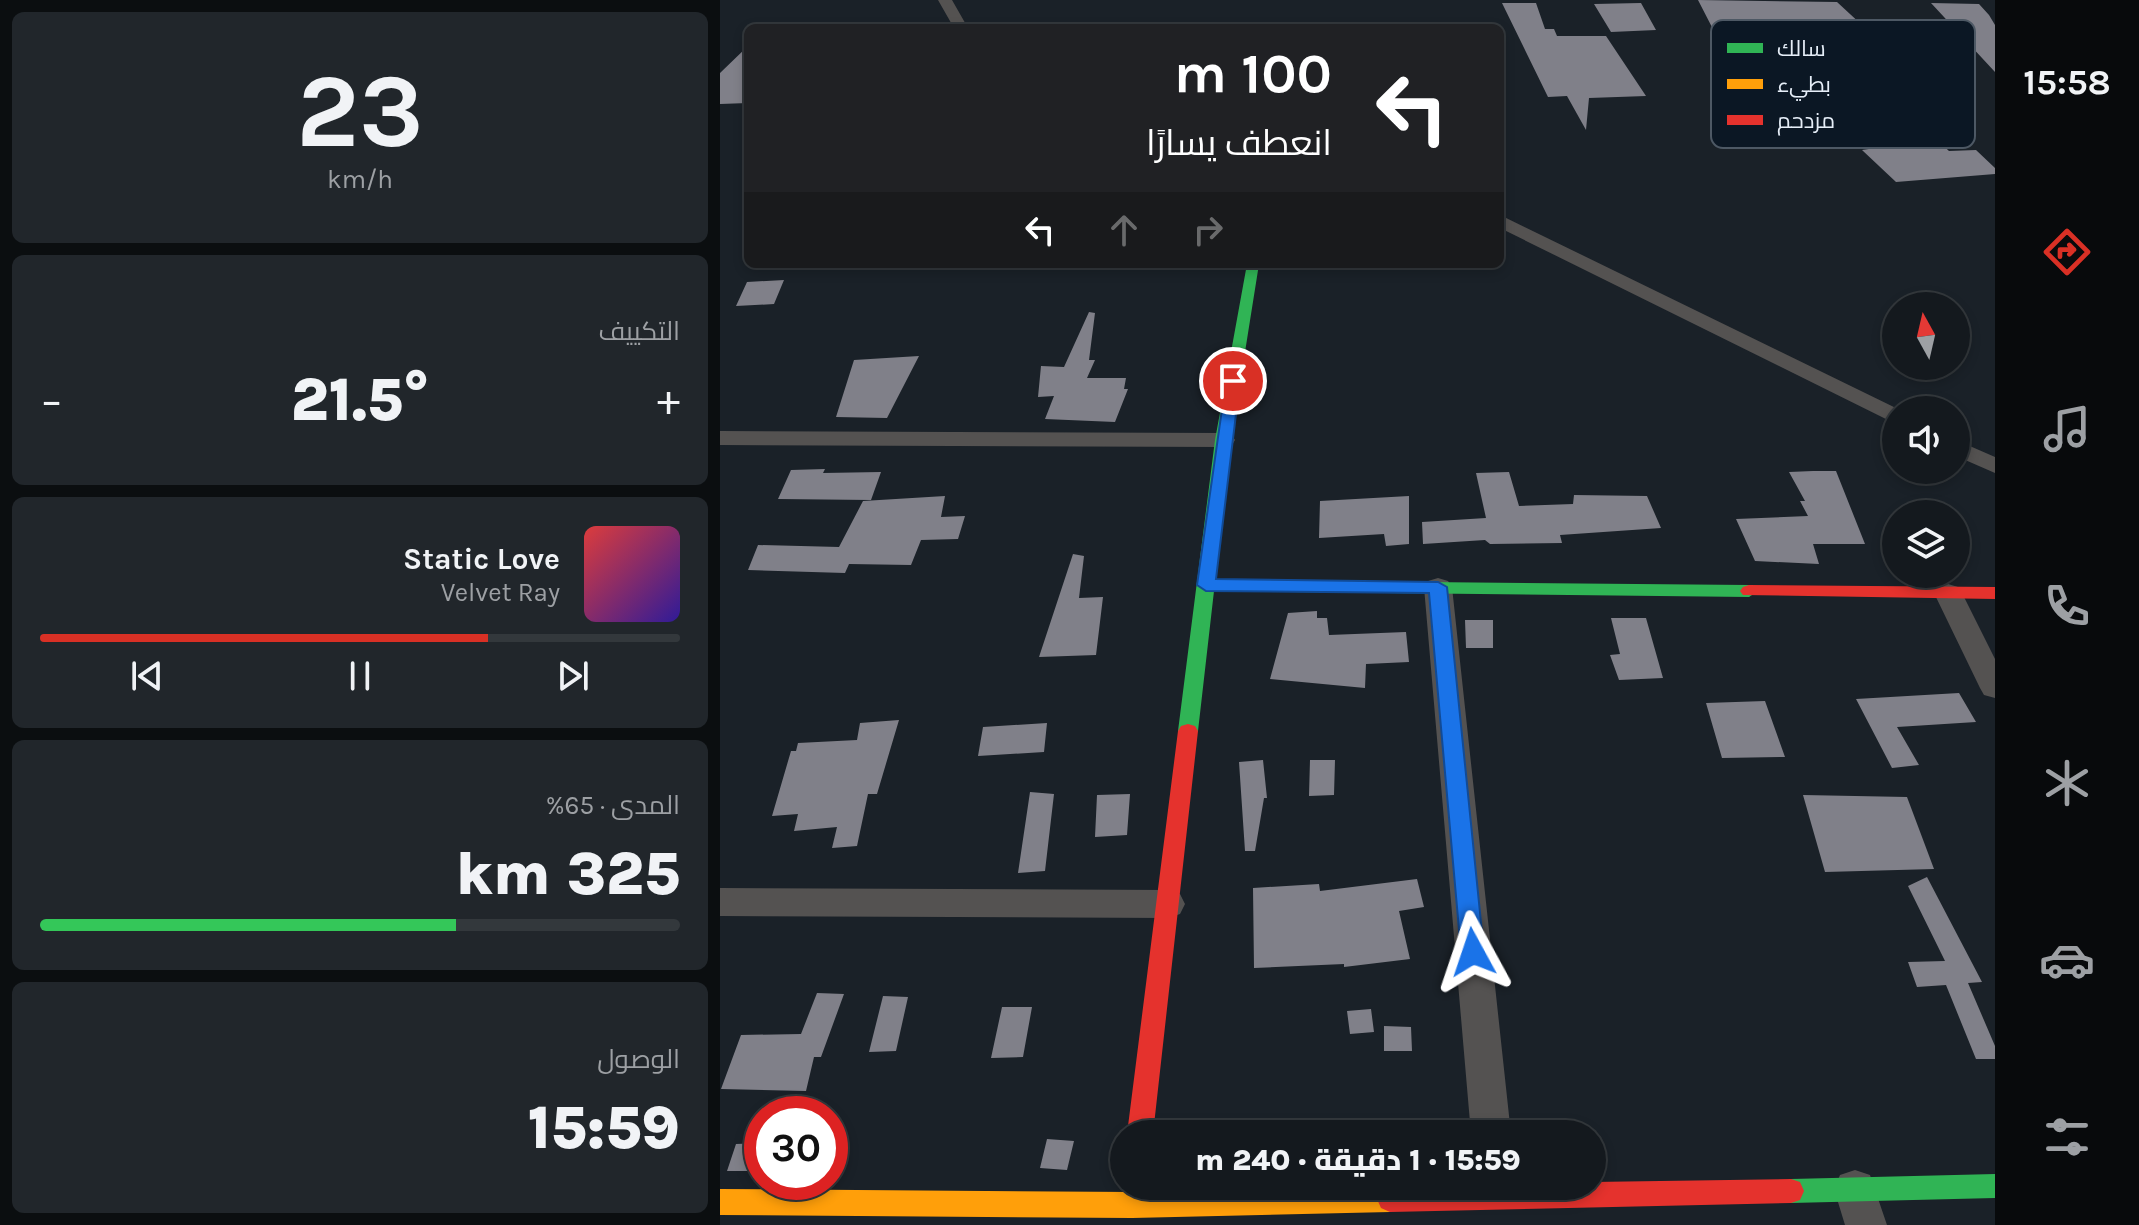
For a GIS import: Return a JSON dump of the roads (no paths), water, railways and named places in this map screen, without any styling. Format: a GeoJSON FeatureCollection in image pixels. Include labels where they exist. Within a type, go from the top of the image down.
{"type":"FeatureCollection","features":[{"type":"Feature","properties":{"kind":"street"},"geometry":{"type":"LineString","coordinates":[[945,0],[959,24]]}},
{"type":"Feature","properties":{"kind":"street"},"geometry":{"type":"LineString","coordinates":[[1504,223],[1882,410]]}},
{"type":"Feature","properties":{"kind":"street"},"geometry":{"type":"LineString","coordinates":[[1142,1120],[1223,440],[1252,268]]}},
{"type":"Feature","properties":{"kind":"street"},"geometry":{"type":"LineString","coordinates":[[720,438],[1223,440]]}},
{"type":"Feature","properties":{"kind":"street"},"geometry":{"type":"LineString","coordinates":[[1970,454],[1995,466]]}},
{"type":"Feature","properties":{"kind":"street"},"geometry":{"type":"LineString","coordinates":[[1206,585],[1995,593]]}},
{"type":"Feature","properties":{"kind":"street"},"geometry":{"type":"LineString","coordinates":[[1438,587],[1490,1120]]}},
{"type":"Feature","properties":{"kind":"street"},"geometry":{"type":"LineString","coordinates":[[1948,593],[1995,688]]}},
{"type":"Feature","properties":{"kind":"street"},"geometry":{"type":"LineString","coordinates":[[720,902],[1168,904]]}},
{"type":"Feature","properties":{"kind":"street"},"geometry":{"type":"LineString","coordinates":[[720,1202],[1132,1205],[1497,1203],[1860,1207],[1995,1186]]}}]}
